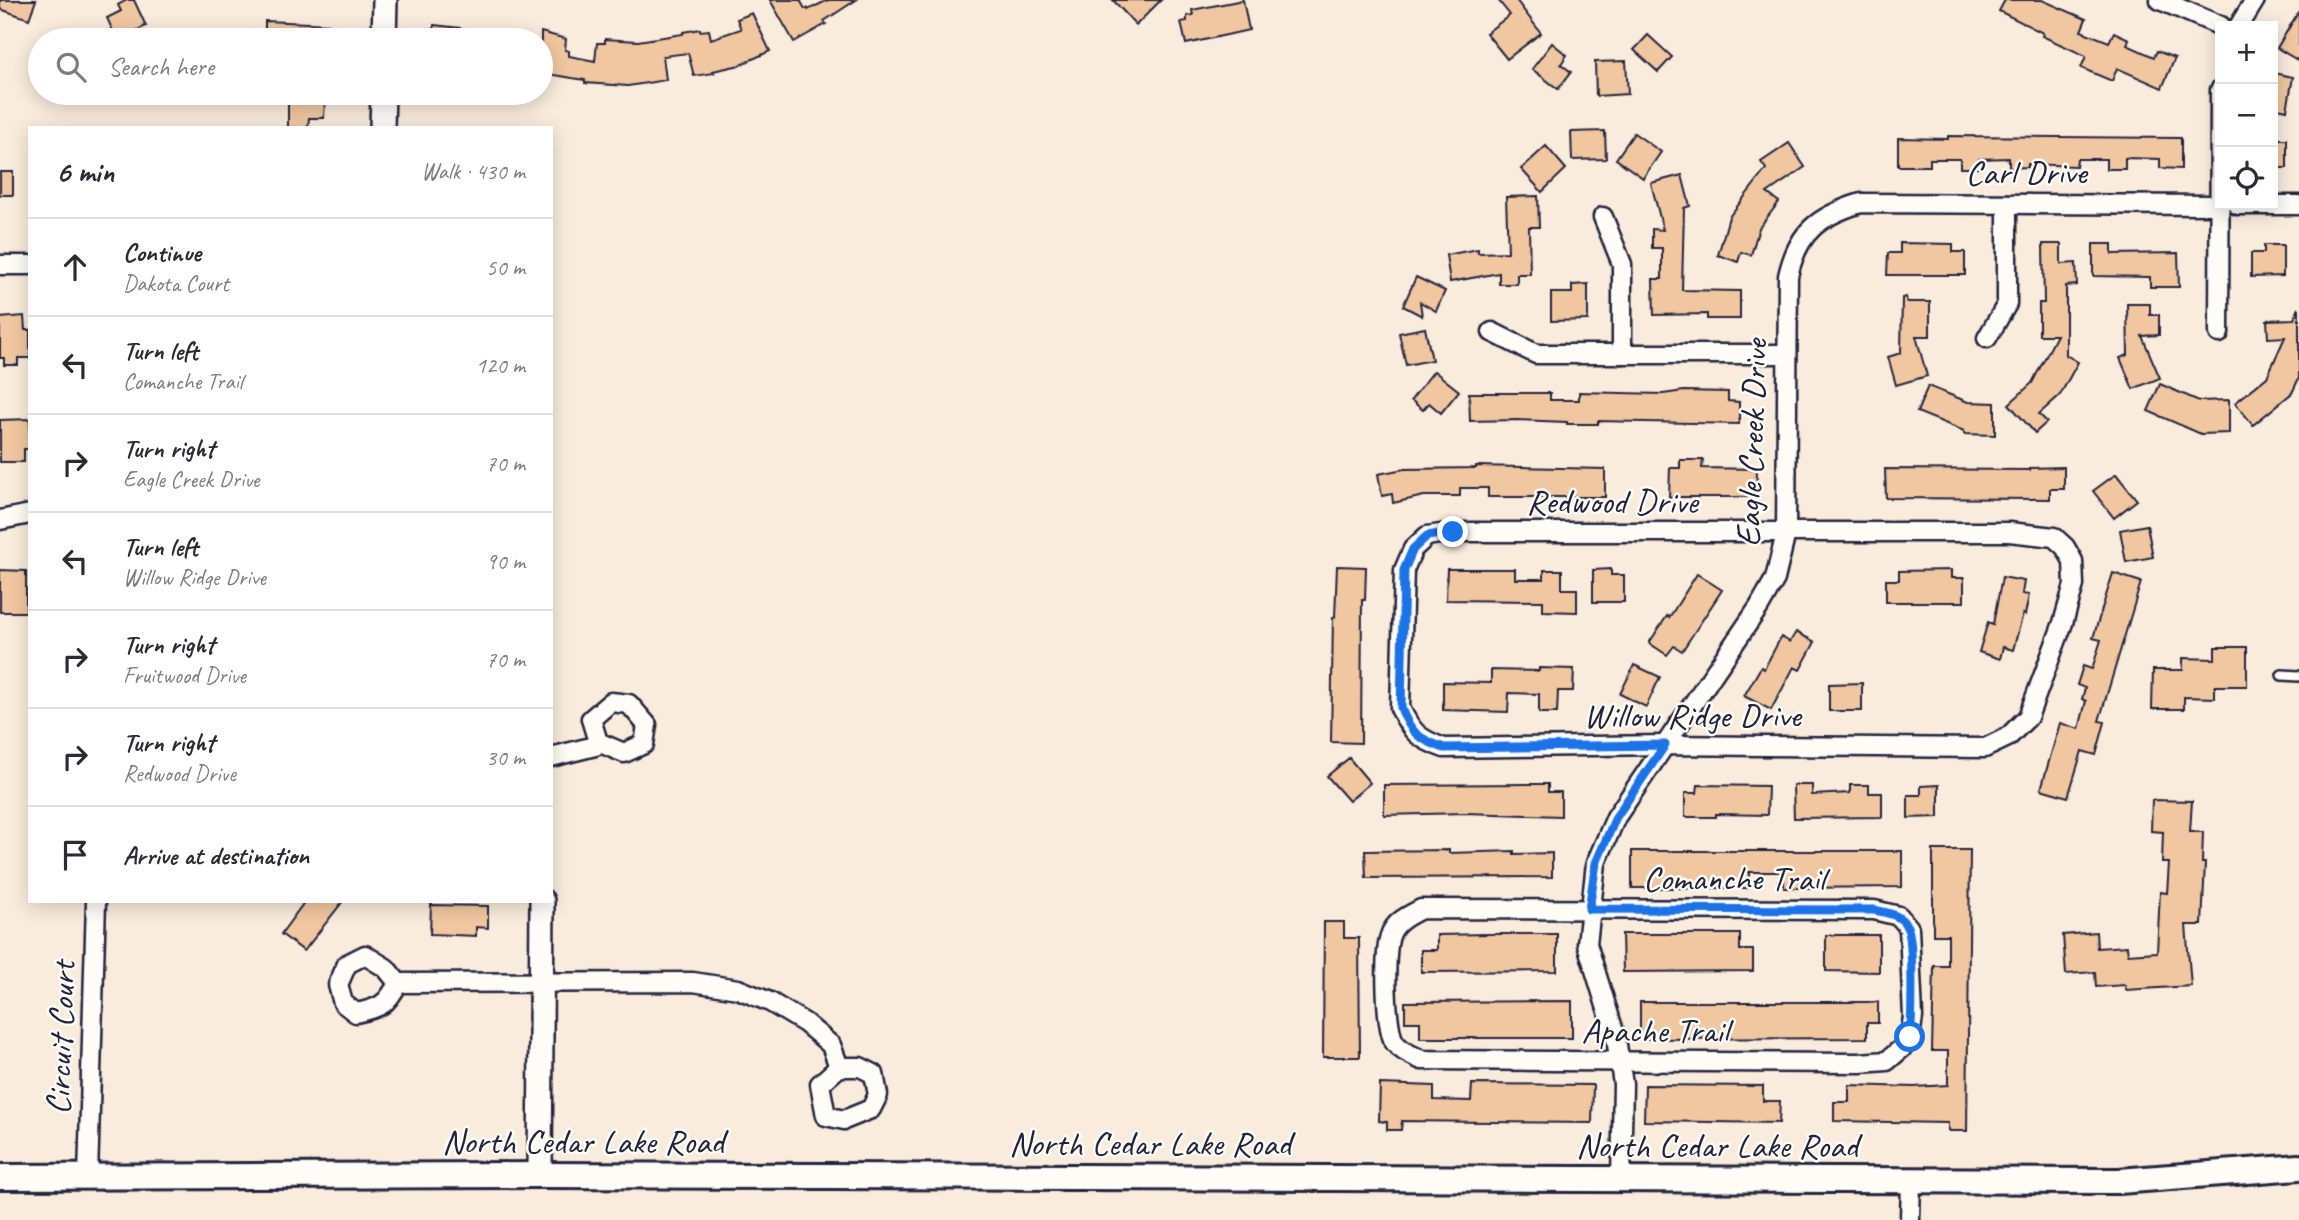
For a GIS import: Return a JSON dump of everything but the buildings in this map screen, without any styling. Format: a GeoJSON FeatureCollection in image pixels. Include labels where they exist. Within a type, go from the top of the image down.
{"type":"FeatureCollection","features":[{"type":"Feature","properties":{"kind":"main road","name":"North Cedar Lake Road"},"geometry":{"type":"LineString","coordinates":[[0,1177],[540,1175],[2119,1181],[2299,1167]]}},
{"type":"Feature","properties":{"kind":"street"},"geometry":{"type":"LineString","coordinates":[[384,28],[385,0]]}},
{"type":"Feature","properties":{"kind":"street"},"geometry":{"type":"LineString","coordinates":[[2160,0],[2215,23]]}},
{"type":"Feature","properties":{"kind":"street"},"geometry":{"type":"LineString","coordinates":[[2242,21],[2255,0]]}},
{"type":"Feature","properties":{"kind":"street"},"geometry":{"type":"LineString","coordinates":[[382,126],[383,105]]}},
{"type":"Feature","properties":{"kind":"street","name":"Carl Drive"},"geometry":{"type":"LineString","coordinates":[[1832,212],[1861,203],[2215,205]]}},
{"type":"Feature","properties":{"kind":"street"},"geometry":{"type":"LineString","coordinates":[[1987,338],[2007,304],[2007,204]]}},
{"type":"Feature","properties":{"kind":"street"},"geometry":{"type":"LineString","coordinates":[[2278,205],[2299,205]]}},
{"type":"Feature","properties":{"kind":"street"},"geometry":{"type":"LineString","coordinates":[[2218,333],[2219,210]]}},
{"type":"Feature","properties":{"kind":"street","name":"Eagle Creek Drive"},"geometry":{"type":"LineString","coordinates":[[1621,1181],[1623,1084],[1616,1038],[1587,944],[1596,863],[1616,817],[1775,579],[1786,533],[1787,275],[1793,254],[1809,230],[1832,212]]}},
{"type":"Feature","properties":{"kind":"street"},"geometry":{"type":"LineString","coordinates":[[1603,217],[1622,264],[1622,354]]}},
{"type":"Feature","properties":{"kind":"street"},"geometry":{"type":"LineString","coordinates":[[0,265],[28,265]]}},
{"type":"Feature","properties":{"kind":"street"},"geometry":{"type":"LineString","coordinates":[[1492,332],[1536,354],[1786,354]]}},
{"type":"Feature","properties":{"kind":"street"},"geometry":{"type":"LineString","coordinates":[[0,520],[28,514]]}},
{"type":"Feature","properties":{"kind":"street","name":"Redwood Drive"},"geometry":{"type":"LineString","coordinates":[[1408,724],[1401,708],[1404,570],[1413,549],[1427,536],[1453,532],[2009,532],[2054,537],[2065,547],[2073,561],[2074,584],[2063,623],[2028,717],[2008,737],[1985,748]]}},
{"type":"Feature","properties":{"kind":"street","name":"Willow Ridge Drive"},"geometry":{"type":"LineString","coordinates":[[1408,724],[1421,740],[1444,748],[1665,745],[1985,748]]}},
{"type":"Feature","properties":{"kind":"street"},"geometry":{"type":"LineString","coordinates":[[553,756],[594,746],[598,742]]}},
{"type":"Feature","properties":{"kind":"street","name":"Circuit Court"},"geometry":{"type":"LineString","coordinates":[[88,1177],[96,903]]}},
{"type":"Feature","properties":{"kind":"street"},"geometry":{"type":"LineString","coordinates":[[540,1175],[542,903]]}},
{"type":"Feature","properties":{"kind":"street","name":"Comanche Trail"},"geometry":{"type":"LineString","coordinates":[[1405,1052],[1393,1041],[1388,1028],[1387,956],[1390,934],[1403,918],[1421,909],[1874,910],[1899,916],[1909,928],[1913,1017],[1910,1037],[1901,1049]]}},
{"type":"Feature","properties":{"kind":"street"},"geometry":{"type":"LineString","coordinates":[[398,984],[693,982],[738,989],[770,1002],[805,1023],[831,1045],[839,1067]]}},
{"type":"Feature","properties":{"kind":"street","name":"Apache Trail"},"geometry":{"type":"LineString","coordinates":[[1405,1052],[1422,1059],[1860,1063],[1887,1061],[1901,1049]]}},
{"type":"Feature","properties":{"kind":"street"},"geometry":{"type":"LineString","coordinates":[[1910,1181],[1910,1220]]}},
{"type":"Feature","properties":{"kind":"lane"},"geometry":{"type":"LineString","coordinates":[[2282,675],[2299,676]]}},
{"type":"Feature","properties":{"kind":"route"},"geometry":{"type":"LineString","coordinates":[[1453,532],[1427,536],[1413,549],[1404,570],[1401,708],[1408,724],[1421,740],[1444,748],[1665,745],[1616,817],[1596,863],[1589,909],[1874,910],[1899,916],[1909,928],[1913,1017],[1910,1037]]}}]}
